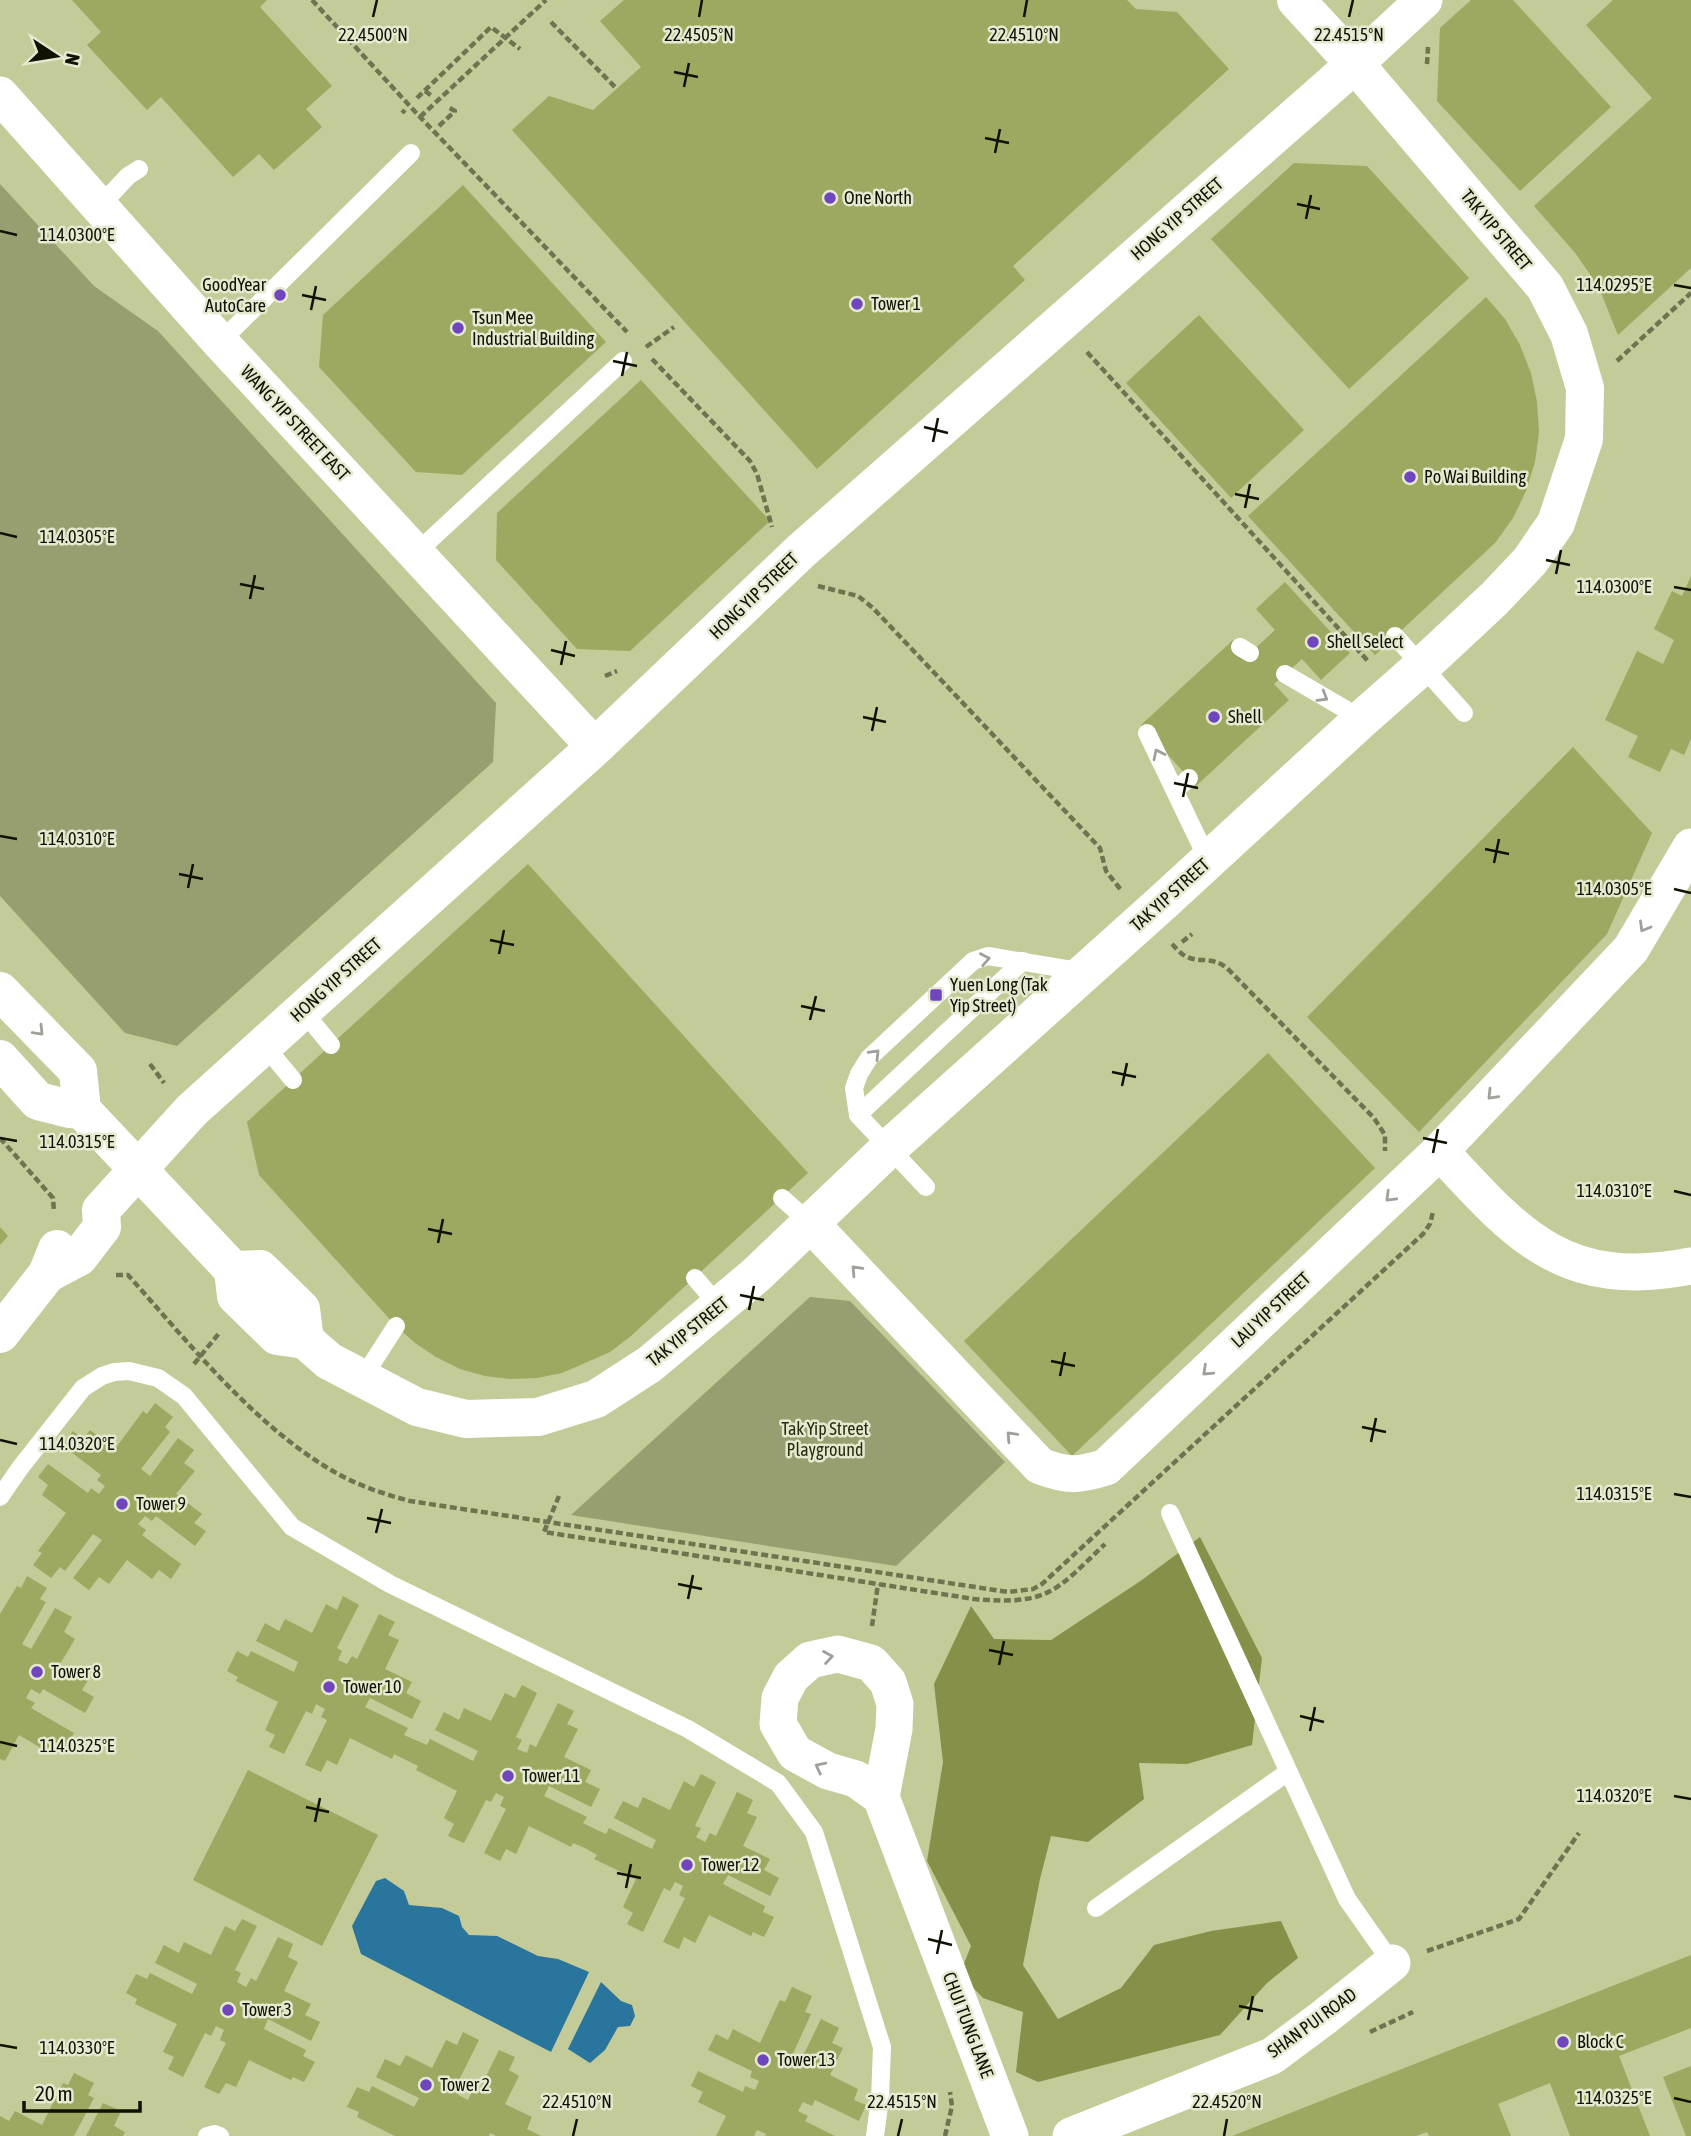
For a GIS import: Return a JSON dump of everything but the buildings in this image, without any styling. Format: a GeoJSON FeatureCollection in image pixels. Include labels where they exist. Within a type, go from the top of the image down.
{"type":"FeatureCollection","features":[{"type":"Feature","properties":{"kind":"street","name":"TAK YIP STREET"},"geometry":{"type":"LineString","coordinates":[[82,1110],[233,1270],[260,1269],[301,1309],[305,1340],[329,1361],[417,1406],[466,1419],[538,1417],[596,1399],[650,1364],[719,1306],[811,1224],[889,1148],[1421,667],[1494,599],[1530,561],[1556,523],[1584,439],[1585,388],[1569,334],[1545,287],[1296,0]]}},
{"type":"Feature","properties":{"kind":"street","name":"HONG YIP STREET"},"geometry":{"type":"LineString","coordinates":[[0,1334],[47,1274],[61,1237],[84,1211],[101,1210],[192,1110],[595,747],[801,551],[1424,0]]}},
{"type":"Feature","properties":{"kind":"street","name":"WANG YIP STREET EAST"},"geometry":{"type":"LineString","coordinates":[[0,95],[220,342],[595,747]]}},
{"type":"Feature","properties":{"kind":"street","name":"LAU YIP STREET"},"geometry":{"type":"LineString","coordinates":[[811,1224],[1040,1466],[1065,1475],[1085,1474],[1106,1466],[1440,1151],[1631,949],[1691,847]]}},
{"type":"Feature","properties":{"kind":"street"},"geometry":{"type":"LineString","coordinates":[[0,991],[78,1072],[82,1110],[38,1101],[0,1059]]}},
{"type":"Feature","properties":{"kind":"street"},"geometry":{"type":"LineString","coordinates":[[1440,1151],[1514,1229],[1553,1254],[1602,1270],[1628,1272],[1691,1266]]}},
{"type":"Feature","properties":{"kind":"street","name":"CHUI TUNG LANE"},"geometry":{"type":"LineString","coordinates":[[881,1797],[1010,2136]]}},
{"type":"Feature","properties":{"kind":"street","name":"SHAN PUI ROAD"},"geometry":{"type":"LineString","coordinates":[[1079,2134],[1272,2056],[1392,1963]]}},
{"type":"Feature","properties":{"kind":"lane"},"geometry":{"type":"LineString","coordinates":[[220,342],[411,153]]}},
{"type":"Feature","properties":{"kind":"lane"},"geometry":{"type":"LineString","coordinates":[[100,206],[128,176],[139,169]]}},
{"type":"Feature","properties":{"kind":"lane"},"geometry":{"type":"LineString","coordinates":[[416,553],[624,361]]}},
{"type":"Feature","properties":{"kind":"lane"},"geometry":{"type":"LineString","coordinates":[[1395,636],[1464,713]]}},
{"type":"Feature","properties":{"kind":"lane"},"geometry":{"type":"LineString","coordinates":[[1282,693],[1290,677],[1362,719]]}},
{"type":"Feature","properties":{"kind":"lane"},"geometry":{"type":"LineString","coordinates":[[1147,733],[1208,860]]}},
{"type":"Feature","properties":{"kind":"lane"},"geometry":{"type":"LineString","coordinates":[[1175,791],[1189,778]]}},
{"type":"Feature","properties":{"kind":"lane"},"geometry":{"type":"LineString","coordinates":[[926,1186],[858,1115],[854,1088],[869,1058],[973,961],[988,956],[1084,972]]}},
{"type":"Feature","properties":{"kind":"lane"},"geometry":{"type":"LineString","coordinates":[[858,1115],[1023,961]]}},
{"type":"Feature","properties":{"kind":"lane"},"geometry":{"type":"LineString","coordinates":[[302,1010],[331,1045]]}},
{"type":"Feature","properties":{"kind":"lane"},"geometry":{"type":"LineString","coordinates":[[264,1045],[293,1080]]}},
{"type":"Feature","properties":{"kind":"lane"},"geometry":{"type":"LineString","coordinates":[[782,1198],[811,1224]]}},
{"type":"Feature","properties":{"kind":"lane"},"geometry":{"type":"LineString","coordinates":[[695,1278],[719,1306]]}},
{"type":"Feature","properties":{"kind":"lane"},"geometry":{"type":"LineString","coordinates":[[362,1379],[396,1326]]}},
{"type":"Feature","properties":{"kind":"lane"},"geometry":{"type":"LineString","coordinates":[[0,1497],[19,1468],[83,1388],[114,1372],[129,1371],[158,1378],[184,1396],[292,1527],[390,1584],[688,1730],[778,1783],[814,1832],[882,2047],[875,2136]]}},
{"type":"Feature","properties":{"kind":"lane"},"geometry":{"type":"LineString","coordinates":[[1170,1513],[1347,1899],[1392,1963]]}},
{"type":"Feature","properties":{"kind":"lane"},"geometry":{"type":"LineString","coordinates":[[1097,1908],[1288,1772]]}},
{"type":"Feature","properties":{"kind":"lane"},"geometry":{"type":"LineString","coordinates":[[207,2136],[219,2136]]}},
{"type":"Feature","properties":{"kind":"path"},"geometry":{"type":"LineString","coordinates":[[312,0],[420,117],[634,339]]}},
{"type":"Feature","properties":{"kind":"path"},"geometry":{"type":"LineString","coordinates":[[420,117],[546,0]]}},
{"type":"Feature","properties":{"kind":"path"},"geometry":{"type":"LineString","coordinates":[[551,22],[617,89]]}},
{"type":"Feature","properties":{"kind":"path"},"geometry":{"type":"LineString","coordinates":[[417,99],[491,27],[520,49]]}},
{"type":"Feature","properties":{"kind":"path"},"geometry":{"type":"LineString","coordinates":[[425,91],[432,96]]}},
{"type":"Feature","properties":{"kind":"path"},"geometry":{"type":"LineString","coordinates":[[439,126],[455,111],[448,107]]}},
{"type":"Feature","properties":{"kind":"path"},"geometry":{"type":"LineString","coordinates":[[1614,363],[1691,293]]}},
{"type":"Feature","properties":{"kind":"path"},"geometry":{"type":"LineString","coordinates":[[1080,344],[1376,669]]}},
{"type":"Feature","properties":{"kind":"path"},"geometry":{"type":"LineString","coordinates":[[643,349],[750,461]]}},
{"type":"Feature","properties":{"kind":"path"},"geometry":{"type":"LineString","coordinates":[[873,608],[1100,848],[1106,871],[1128,899]]}},
{"type":"Feature","properties":{"kind":"path"},"geometry":{"type":"LineString","coordinates":[[1182,942],[1192,934]]}},
{"type":"Feature","properties":{"kind":"path"},"geometry":{"type":"LineString","coordinates":[[1183,955],[1216,960],[1227,968],[1374,1118],[1382,1128],[1385,1153],[1390,1162]]}},
{"type":"Feature","properties":{"kind":"path"},"geometry":{"type":"LineString","coordinates":[[150,1064],[162,1081]]}},
{"type":"Feature","properties":{"kind":"path"},"geometry":{"type":"LineString","coordinates":[[0,1138],[53,1198],[54,1212]]}},
{"type":"Feature","properties":{"kind":"path"},"geometry":{"type":"LineString","coordinates":[[115,1275],[128,1275],[201,1356],[258,1415],[289,1442],[332,1471],[385,1494],[410,1501],[549,1520],[1008,1592],[1033,1590],[1042,1584],[1423,1234],[1433,1217],[1431,1208]]}},
{"type":"Feature","properties":{"kind":"path"},"geometry":{"type":"LineString","coordinates":[[194,1364],[223,1328]]}},
{"type":"Feature","properties":{"kind":"path"},"geometry":{"type":"LineString","coordinates":[[558,1496],[544,1532],[974,1599],[1006,1601],[1049,1594],[1105,1544]]}},
{"type":"Feature","properties":{"kind":"path"},"geometry":{"type":"LineString","coordinates":[[870,1637],[878,1584]]}},
{"type":"Feature","properties":{"kind":"path"},"geometry":{"type":"LineString","coordinates":[[1392,1963],[1519,1919],[1579,1833]]}},
{"type":"Feature","properties":{"kind":"green space"},"geometry":{"type":"Polygon","coordinates":[[[0,184],[94,286],[158,331],[496,703],[493,762],[177,1046],[125,1033],[0,896],[0,184]]]}},
{"type":"Feature","properties":{"kind":"green space","name":"Tak Yip Street Playground"},"geometry":{"type":"Polygon","coordinates":[[[810,1297],[850,1301],[1005,1462],[896,1566],[571,1515],[810,1297]]]}},
{"type":"Feature","properties":{"kind":"green space"},"geometry":{"type":"Polygon","coordinates":[[[1200,1537],[1262,1658],[1252,1745],[1187,1764],[1139,1763],[1144,1799],[1088,1842],[1051,1836],[1023,1965],[1058,2019],[1121,1988],[1154,1945],[1211,1931],[1281,1921],[1298,1958],[1267,1983],[1220,2035],[1038,2082],[1016,2072],[1023,2012],[983,1998],[960,1974],[971,1946],[927,1861],[943,1762],[934,1684],[971,1606],[994,1639],[1051,1640],[1139,1582],[1200,1537]]]}},
{"type":"Feature","properties":{"kind":"water"},"geometry":{"type":"Polygon","coordinates":[[[385,1878],[404,1891],[409,1905],[442,1908],[459,1916],[462,1927],[469,1935],[497,1936],[538,1956],[558,1959],[589,1972],[551,2052],[361,1954],[352,1926],[376,1881],[385,1878]]]}},
{"type":"Feature","properties":{"kind":"water"},"geometry":{"type":"Polygon","coordinates":[[[601,1982],[621,2001],[632,2005],[635,2016],[630,2026],[618,2027],[605,2050],[590,2063],[568,2049],[601,1982]]]}},
{"type":"Feature","properties":{"kind":"place","name":"One North"},"geometry":{"type":"Point","coordinates":[830,198]}},
{"type":"Feature","properties":{"kind":"place","name":"GoodYear AutoCare"},"geometry":{"type":"Point","coordinates":[280,295]}},
{"type":"Feature","properties":{"kind":"place","name":"Tower 1"},"geometry":{"type":"Point","coordinates":[857,304]}},
{"type":"Feature","properties":{"kind":"place","name":"Tsun Mee Industrial Building"},"geometry":{"type":"Point","coordinates":[458,328]}},
{"type":"Feature","properties":{"kind":"place","name":"Po Wai Building"},"geometry":{"type":"Point","coordinates":[1410,477]}},
{"type":"Feature","properties":{"kind":"place","name":"Shell Select"},"geometry":{"type":"Point","coordinates":[1313,642]}},
{"type":"Feature","properties":{"kind":"place","name":"Shell"},"geometry":{"type":"Point","coordinates":[1214,717]}},
{"type":"Feature","properties":{"kind":"place","name":"Yuen Long (Tak Yip Street)"},"geometry":{"type":"Point","coordinates":[936,995]}},
{"type":"Feature","properties":{"kind":"place","name":"Tower 9"},"geometry":{"type":"Point","coordinates":[122,1504]}},
{"type":"Feature","properties":{"kind":"place","name":"Tower 8"},"geometry":{"type":"Point","coordinates":[37,1672]}},
{"type":"Feature","properties":{"kind":"place","name":"Tower 10"},"geometry":{"type":"Point","coordinates":[329,1687]}},
{"type":"Feature","properties":{"kind":"place","name":"Tower 11"},"geometry":{"type":"Point","coordinates":[508,1776]}},
{"type":"Feature","properties":{"kind":"place","name":"Tower 12"},"geometry":{"type":"Point","coordinates":[687,1865]}},
{"type":"Feature","properties":{"kind":"place","name":"Tower 3"},"geometry":{"type":"Point","coordinates":[228,2010]}},
{"type":"Feature","properties":{"kind":"place","name":"Block C"},"geometry":{"type":"Point","coordinates":[1563,2042]}},
{"type":"Feature","properties":{"kind":"place","name":"Tower 13"},"geometry":{"type":"Point","coordinates":[763,2060]}},
{"type":"Feature","properties":{"kind":"place","name":"Tower 2"},"geometry":{"type":"Point","coordinates":[426,2085]}}]}
